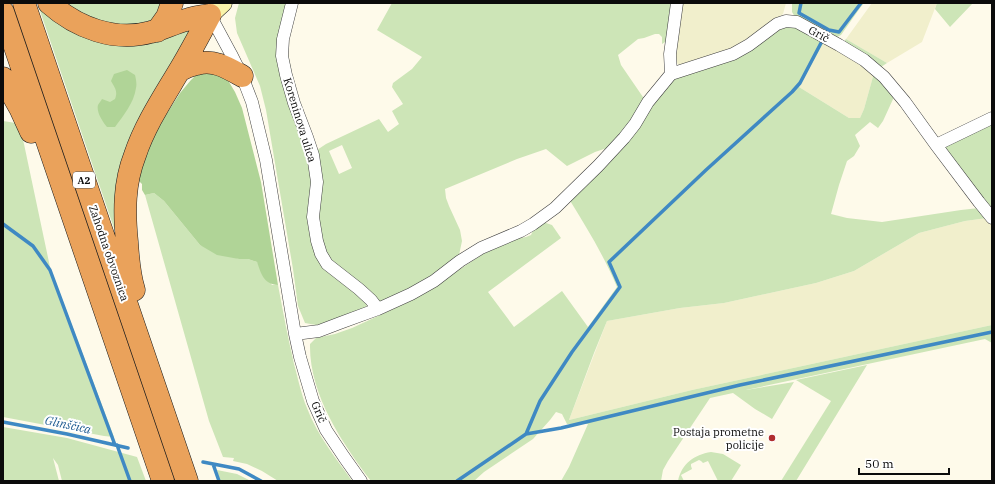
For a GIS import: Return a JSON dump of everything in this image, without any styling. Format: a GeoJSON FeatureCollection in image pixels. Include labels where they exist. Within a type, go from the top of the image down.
{"type":"FeatureCollection","features":[{"type":"Feature","properties":{"kind":"highway","name":"Zahodna obvoznica"},"geometry":{"type":"LineString","coordinates":[[24,3],[187,481]]}},
{"type":"Feature","properties":{"kind":"highway"},"geometry":{"type":"LineString","coordinates":[[49,3],[61,13],[90,29],[109,34],[127,35],[144,34],[157,30],[216,7]]}},
{"type":"Feature","properties":{"kind":"highway"},"geometry":{"type":"LineString","coordinates":[[157,30],[167,17],[172,3]]}},
{"type":"Feature","properties":{"kind":"highway"},"geometry":{"type":"LineString","coordinates":[[145,358],[144,323],[132,286],[128,264],[125,212],[128,177],[134,155],[159,103],[180,70],[216,7]]}},
{"type":"Feature","properties":{"kind":"highway","name":"Zahodna obvoznica"},"geometry":{"type":"LineString","coordinates":[[3,12],[163,481]]}},
{"type":"Feature","properties":{"kind":"highway"},"geometry":{"type":"LineString","coordinates":[[180,70],[198,63],[207,62],[223,65],[242,76]]}},
{"type":"Feature","properties":{"kind":"highway"},"geometry":{"type":"LineString","coordinates":[[3,78],[16,100],[28,126],[55,196],[75,222]]}},
{"type":"Feature","properties":{"kind":"street","name":"Koreninova ulica"},"geometry":{"type":"LineString","coordinates":[[292,3],[283,39],[282,56],[294,103],[313,155],[318,182],[314,217],[317,241],[321,254],[327,264],[359,288],[378,309]]}},
{"type":"Feature","properties":{"kind":"street"},"geometry":{"type":"LineString","coordinates":[[295,334],[318,330],[378,309],[411,294],[434,281],[460,261],[481,248],[521,231],[555,208],[624,138],[635,124],[648,102],[671,74],[670,54],[677,3]]}},
{"type":"Feature","properties":{"kind":"street","name":"Grič"},"geometry":{"type":"LineString","coordinates":[[216,7],[222,36],[242,76],[252,102],[266,160],[295,334],[313,401],[326,430],[362,481]]}},
{"type":"Feature","properties":{"kind":"street","name":"Grič"},"geometry":{"type":"LineString","coordinates":[[671,74],[733,54],[749,45],[777,24],[786,21],[797,22],[840,45],[864,60],[884,77],[905,102],[936,146],[992,218]]}},
{"type":"Feature","properties":{"kind":"street"},"geometry":{"type":"LineString","coordinates":[[936,146],[992,118]]}},
{"type":"Feature","properties":{"kind":"shaded area"},"geometry":{"type":"Polygon","coordinates":[[[680,3],[786,3],[783,14],[739,46],[681,65],[673,62],[680,3]]]}},
{"type":"Feature","properties":{"kind":"shaded area"},"geometry":{"type":"Polygon","coordinates":[[[872,3],[937,3],[922,42],[887,63],[846,39],[872,3]]]}},
{"type":"Feature","properties":{"kind":"shaded area"},"geometry":{"type":"Polygon","coordinates":[[[824,42],[874,73],[860,118],[849,118],[799,87],[824,42]]]}},
{"type":"Feature","properties":{"kind":"shaded area"},"geometry":{"type":"Polygon","coordinates":[[[987,218],[992,224],[992,325],[692,390],[569,420],[607,321],[680,308],[724,303],[816,283],[854,271],[919,233],[965,221],[987,218]]]}},
{"type":"Feature","properties":{"kind":"green space"},"geometry":{"type":"Polygon","coordinates":[[[38,3],[77,28],[192,24],[115,231],[38,5],[38,3]]]}},
{"type":"Feature","properties":{"kind":"green space"},"geometry":{"type":"Polygon","coordinates":[[[57,3],[166,3],[157,21],[123,30],[57,3]]]}},
{"type":"Feature","properties":{"kind":"green space"},"geometry":{"type":"Polygon","coordinates":[[[239,3],[288,3],[282,23],[313,182],[312,242],[367,302],[366,310],[316,325],[305,323],[298,306],[266,110],[260,86],[237,33],[235,18],[239,3]]]}},
{"type":"Feature","properties":{"kind":"green space"},"geometry":{"type":"Polygon","coordinates":[[[392,3],[673,3],[670,39],[662,44],[662,37],[659,34],[655,34],[638,39],[618,55],[621,65],[645,100],[628,129],[610,147],[595,152],[567,166],[546,149],[517,159],[445,189],[446,198],[460,230],[462,241],[459,255],[438,274],[391,299],[379,302],[329,260],[317,224],[317,150],[326,144],[379,119],[388,132],[399,124],[392,111],[403,104],[392,87],[393,83],[412,69],[422,57],[377,30],[392,3]],[[342,145],[329,151],[339,174],[352,168],[342,145]]]}},
{"type":"Feature","properties":{"kind":"green space"},"geometry":{"type":"Polygon","coordinates":[[[792,3],[864,3],[841,35],[835,38],[795,17],[792,12],[792,3]]]}},
{"type":"Feature","properties":{"kind":"green space"},"geometry":{"type":"Polygon","coordinates":[[[937,3],[973,3],[950,27],[935,9],[937,3]]]}},
{"type":"Feature","properties":{"kind":"green space"},"geometry":{"type":"Polygon","coordinates":[[[792,26],[824,42],[799,87],[849,118],[860,118],[874,73],[894,97],[883,121],[878,128],[870,122],[855,135],[860,146],[854,156],[847,161],[831,214],[847,218],[882,222],[979,208],[987,218],[965,221],[919,233],[854,271],[816,283],[724,303],[680,308],[607,321],[569,420],[692,390],[992,325],[992,343],[985,339],[746,390],[794,382],[772,419],[733,393],[710,398],[668,461],[663,470],[661,481],[561,481],[569,467],[588,424],[567,424],[562,414],[556,412],[533,439],[484,472],[474,481],[371,481],[349,451],[329,417],[315,381],[311,363],[310,344],[316,338],[335,334],[352,328],[404,304],[427,291],[483,254],[516,239],[531,235],[535,227],[543,222],[552,225],[561,238],[488,292],[514,327],[562,291],[588,327],[617,287],[589,231],[569,199],[657,96],[677,76],[778,28],[792,26]]]}},
{"type":"Feature","properties":{"kind":"green space"},"geometry":{"type":"Polygon","coordinates":[[[846,39],[887,63],[881,67],[843,43],[846,39]]]}},
{"type":"Feature","properties":{"kind":"green space"},"geometry":{"type":"Polygon","coordinates":[[[127,70],[135,75],[136,78],[135,94],[128,109],[115,127],[107,127],[99,114],[98,105],[102,99],[110,102],[115,99],[116,92],[111,81],[114,74],[127,70]]]}},
{"type":"Feature","properties":{"kind":"green space"},"geometry":{"type":"Polygon","coordinates":[[[215,71],[226,77],[242,108],[261,182],[278,285],[269,283],[263,277],[257,262],[248,259],[217,255],[200,245],[164,201],[154,193],[145,195],[142,190],[142,184],[136,178],[148,147],[180,93],[198,73],[215,71]]]}},
{"type":"Feature","properties":{"kind":"green space"},"geometry":{"type":"Polygon","coordinates":[[[3,121],[16,123],[20,128],[50,267],[114,437],[3,417],[3,121]]]}},
{"type":"Feature","properties":{"kind":"green space"},"geometry":{"type":"Polygon","coordinates":[[[992,122],[992,213],[945,149],[946,146],[992,122]]]}},
{"type":"Feature","properties":{"kind":"green space"},"geometry":{"type":"Polygon","coordinates":[[[154,193],[164,201],[200,245],[239,259],[248,259],[257,262],[272,285],[278,285],[294,364],[305,403],[321,437],[352,481],[278,481],[247,464],[233,461],[234,458],[223,457],[209,421],[145,195],[154,193]]]}},
{"type":"Feature","properties":{"kind":"green space"},"geometry":{"type":"Polygon","coordinates":[[[867,365],[796,481],[781,481],[831,401],[796,380],[867,365]]]}},
{"type":"Feature","properties":{"kind":"green space"},"geometry":{"type":"Polygon","coordinates":[[[3,427],[67,438],[137,457],[146,481],[62,481],[58,465],[53,458],[59,481],[3,481],[3,427]]]}},
{"type":"Feature","properties":{"kind":"green space"},"geometry":{"type":"Polygon","coordinates":[[[711,452],[723,454],[741,465],[731,481],[718,481],[708,461],[703,463],[699,460],[691,464],[692,469],[681,475],[684,481],[678,481],[682,469],[690,461],[699,455],[711,452]]]}},
{"type":"Feature","properties":{"kind":"green space"},"geometry":{"type":"Polygon","coordinates":[[[217,470],[237,474],[251,481],[220,481],[217,470]]]}},
{"type":"Feature","properties":{"kind":"waterway"},"geometry":{"type":"LineString","coordinates":[[801,3],[799,13],[829,30],[827,32]]}},
{"type":"Feature","properties":{"kind":"waterway"},"geometry":{"type":"LineString","coordinates":[[829,30],[839,32],[861,3]]}},
{"type":"Feature","properties":{"kind":"waterway"},"geometry":{"type":"LineString","coordinates":[[457,481],[526,434],[540,401],[572,352],[620,287],[609,262],[706,170],[792,92],[800,83],[821,43]]}},
{"type":"Feature","properties":{"kind":"waterway"},"geometry":{"type":"LineString","coordinates":[[3,224],[33,246],[50,270],[115,445]]}},
{"type":"Feature","properties":{"kind":"waterway"},"geometry":{"type":"LineString","coordinates":[[526,434],[561,428],[740,385],[992,332]]}},
{"type":"Feature","properties":{"kind":"waterway","name":"Glinščica"},"geometry":{"type":"LineString","coordinates":[[3,422],[67,434],[128,448]]}},
{"type":"Feature","properties":{"kind":"waterway"},"geometry":{"type":"LineString","coordinates":[[117,445],[130,481]]}},
{"type":"Feature","properties":{"kind":"waterway","name":"Glinščica"},"geometry":{"type":"LineString","coordinates":[[203,462],[239,469],[261,481]]}},
{"type":"Feature","properties":{"kind":"waterway"},"geometry":{"type":"LineString","coordinates":[[213,464],[219,481]]}},
{"type":"Feature","properties":{"kind":"place","name":"Postaja prometne policije"},"geometry":{"type":"Point","coordinates":[772,438]}}]}
